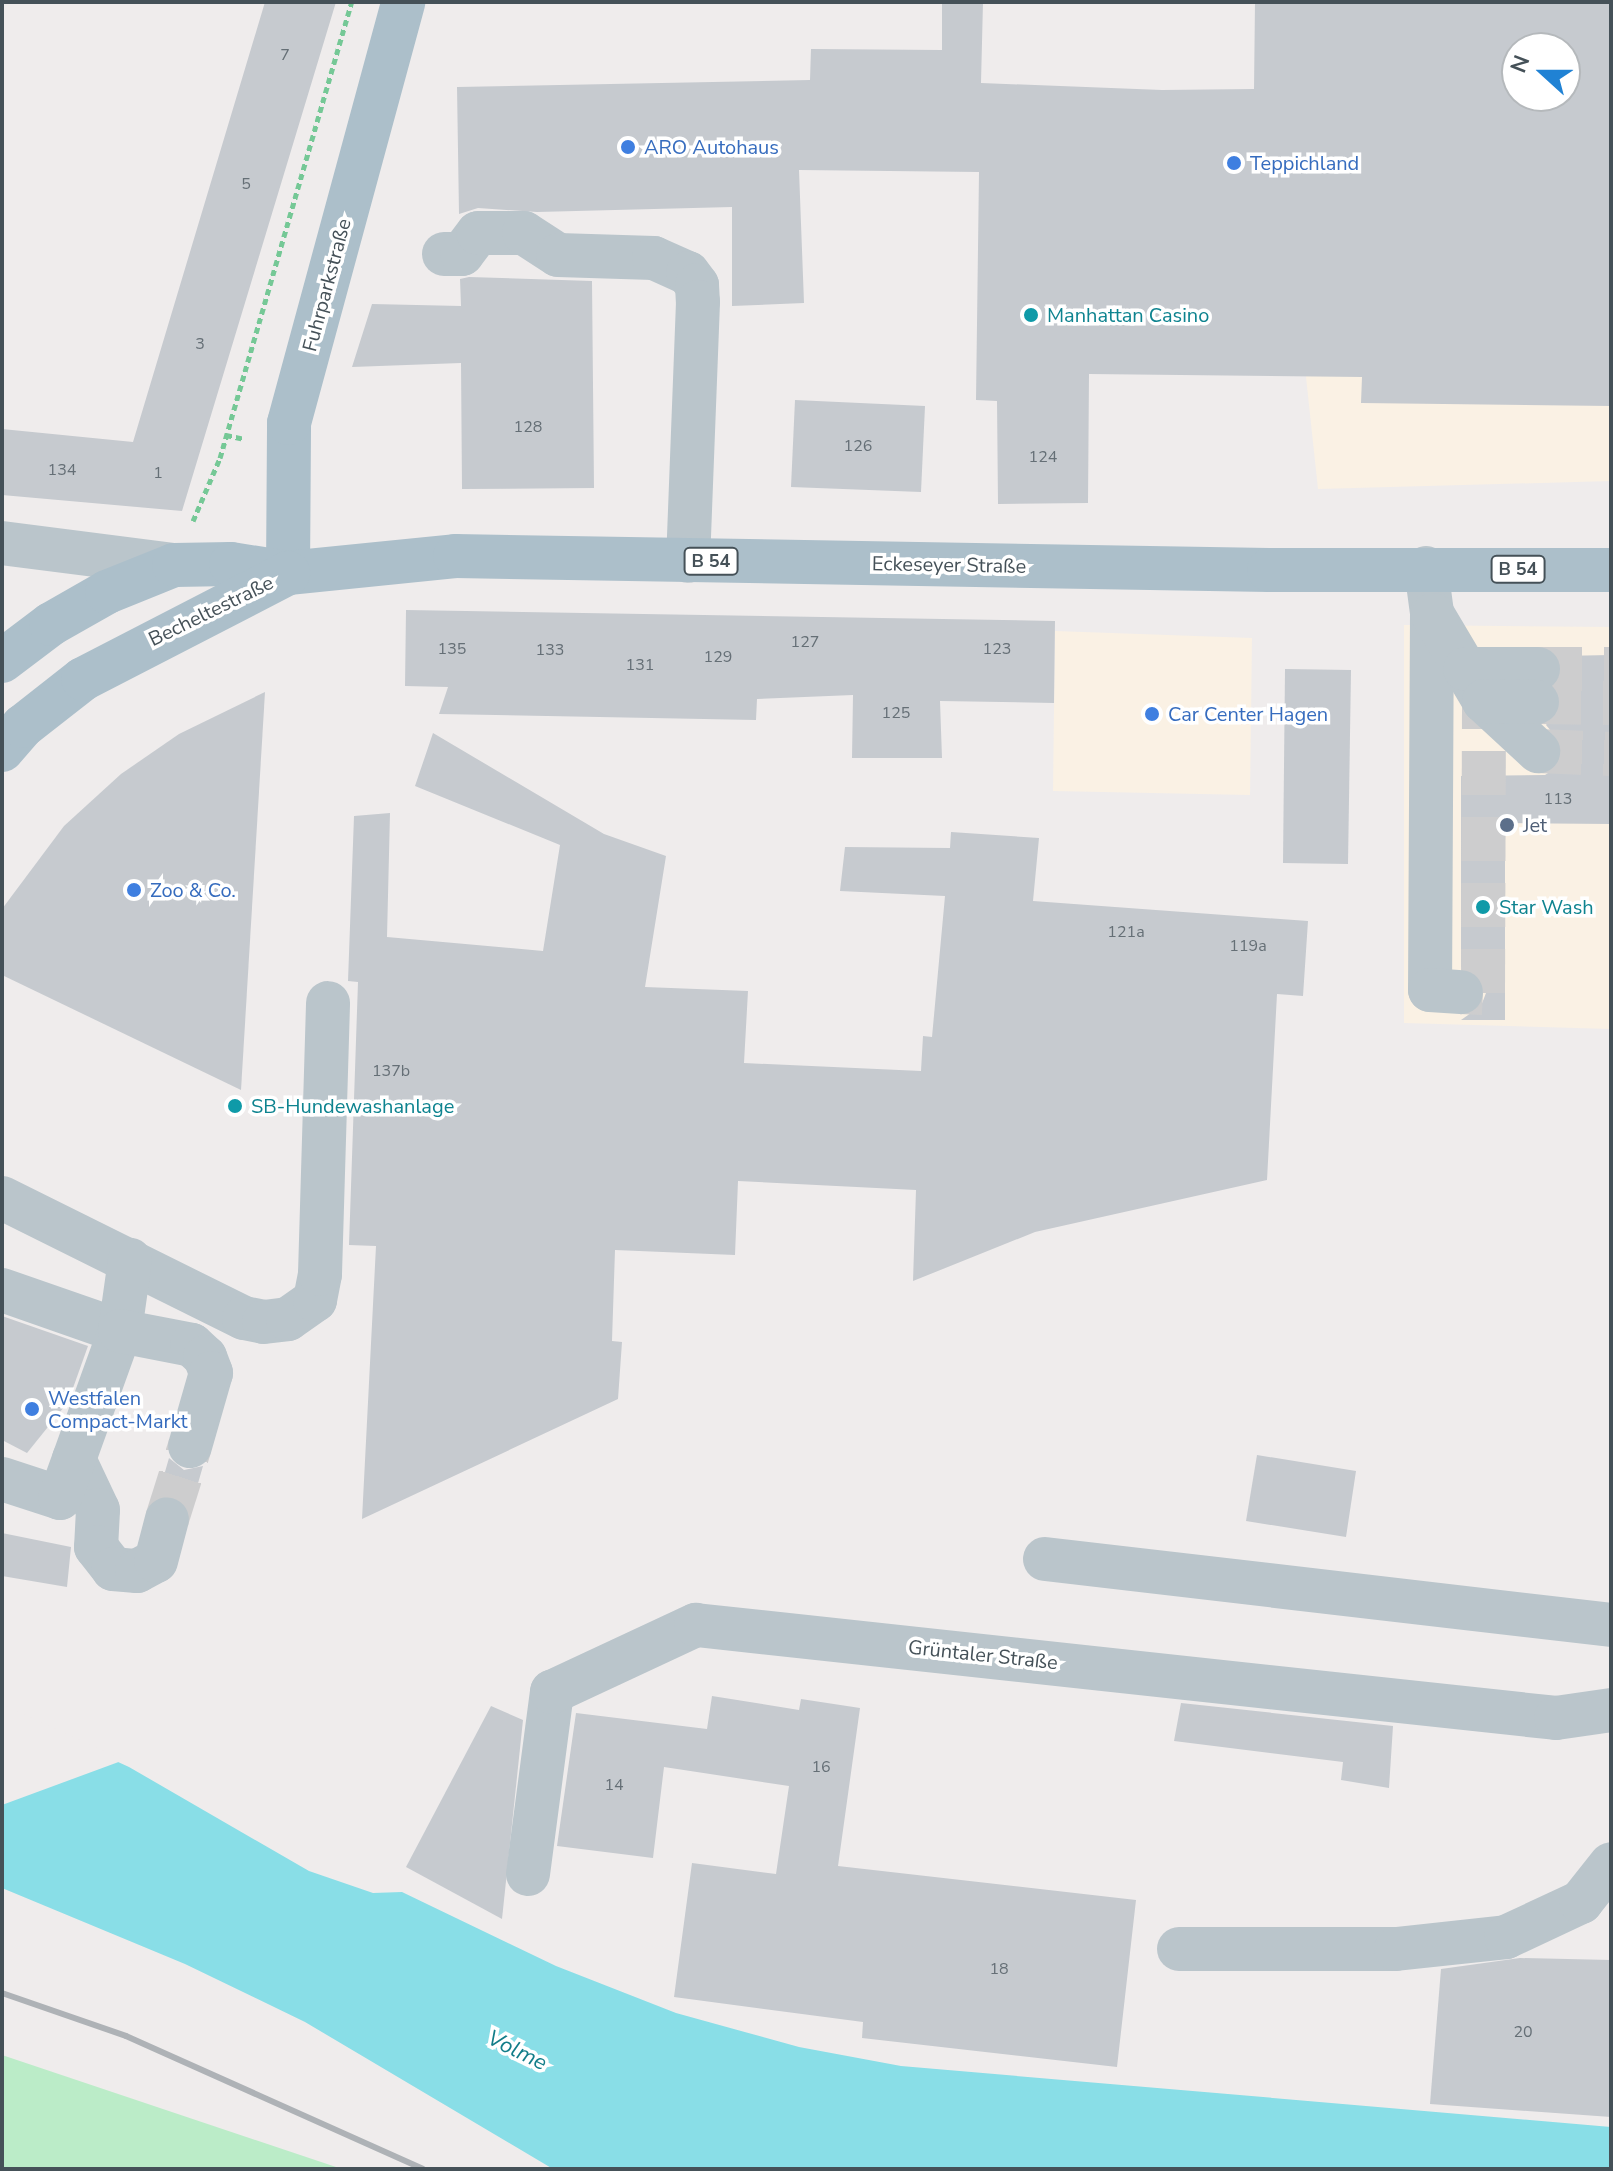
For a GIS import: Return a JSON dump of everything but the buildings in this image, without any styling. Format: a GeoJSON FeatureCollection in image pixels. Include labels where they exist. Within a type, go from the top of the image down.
{"type":"FeatureCollection","features":[{"type":"Feature","properties":{"kind":"main road","name":"Fuhrparkstraße"},"geometry":{"type":"LineString","coordinates":[[288,573],[289,423],[403,2]]}},
{"type":"Feature","properties":{"kind":"main road","name":"Eckeseyer Straße"},"geometry":{"type":"LineString","coordinates":[[288,573],[455,556],[1269,570],[1611,570]]}},
{"type":"Feature","properties":{"kind":"main road","name":"Becheltestraße"},"geometry":{"type":"LineString","coordinates":[[2,661],[51,624],[107,592],[174,565],[231,564],[288,573]]}},
{"type":"Feature","properties":{"kind":"main road","name":"Becheltestraße"},"geometry":{"type":"LineString","coordinates":[[2,750],[23,726],[83,679],[288,573]]}},
{"type":"Feature","properties":{"kind":"street"},"geometry":{"type":"LineString","coordinates":[[444,254],[462,254],[478,233],[524,233],[558,255],[654,258],[688,273],[697,285],[698,302],[688,561]]}},
{"type":"Feature","properties":{"kind":"street"},"geometry":{"type":"LineString","coordinates":[[2,543],[174,565]]}},
{"type":"Feature","properties":{"kind":"street"},"geometry":{"type":"LineString","coordinates":[[1426,568],[1432,613],[1430,990],[1461,992]]}},
{"type":"Feature","properties":{"kind":"street"},"geometry":{"type":"LineString","coordinates":[[1432,613],[1516,707]]}},
{"type":"Feature","properties":{"kind":"street"},"geometry":{"type":"LineString","coordinates":[[2,1198],[244,1318],[264,1322],[288,1319],[315,1300],[328,1003]]}},
{"type":"Feature","properties":{"kind":"street"},"geometry":{"type":"LineString","coordinates":[[2,1479],[60,1498],[120,1331],[130,1260]]}},
{"type":"Feature","properties":{"kind":"street"},"geometry":{"type":"LineString","coordinates":[[2,1290],[120,1331],[192,1345],[205,1357],[211,1373],[190,1446]]}},
{"type":"Feature","properties":{"kind":"street"},"geometry":{"type":"LineString","coordinates":[[74,1459],[98,1510],[96,1547],[113,1569],[137,1571],[156,1561],[167,1519]]}},
{"type":"Feature","properties":{"kind":"street"},"geometry":{"type":"LineString","coordinates":[[1045,1559],[1611,1625]]}},
{"type":"Feature","properties":{"kind":"street","name":"Grüntaler Straße"},"geometry":{"type":"LineString","coordinates":[[528,1874],[552,1692],[696,1625],[1556,1718],[1611,1710]]}},
{"type":"Feature","properties":{"kind":"street"},"geometry":{"type":"LineString","coordinates":[[1179,1949],[1396,1949],[1506,1937],[1581,1902],[1611,1864]]}},
{"type":"Feature","properties":{"kind":"path"},"geometry":{"type":"LineString","coordinates":[[174,565],[220,458],[352,2]]}},
{"type":"Feature","properties":{"kind":"shaded area"},"geometry":{"type":"Polygon","coordinates":[[[1611,2],[1611,481],[1318,489],[1306,377],[1306,88],[1501,33],[1501,112],[1581,112],[1581,32],[1505,32],[1611,2]]]}},
{"type":"Feature","properties":{"kind":"shaded area","name":"Jet"},"geometry":{"type":"Polygon","coordinates":[[[1404,625],[1611,627],[1611,1029],[1404,1023],[1404,625]]]}},
{"type":"Feature","properties":{"kind":"shaded area","name":"Car Center Hagen"},"geometry":{"type":"Polygon","coordinates":[[[1055,631],[1252,638],[1250,795],[1053,791],[1055,631]]]}},
{"type":"Feature","properties":{"kind":"green space"},"geometry":{"type":"Polygon","coordinates":[[[2,2055],[342,2169],[2,2169],[2,2055]]]}},
{"type":"Feature","properties":{"kind":"water","name":"Volme"},"geometry":{"type":"Polygon","coordinates":[[[2,1709],[129,1767],[309,1871],[373,1893],[402,1892],[556,1966],[676,2013],[799,2047],[901,2066],[1611,2127],[1611,2169],[553,2169],[305,2022],[185,1964],[2,1888],[2,1709]]]}},
{"type":"Feature","properties":{"kind":"pier"},"geometry":{"type":"Polygon","coordinates":[[[4,1705],[124,1760],[2,1805],[4,1705]]]}},
{"type":"Feature","properties":{"kind":"tunnel"},"geometry":{"type":"LineString","coordinates":[[1538,669],[1611,669]]}},
{"type":"Feature","properties":{"kind":"tunnel"},"geometry":{"type":"LineString","coordinates":[[1461,992],[1483,993],[1484,701]]}},
{"type":"Feature","properties":{"kind":"tunnel"},"geometry":{"type":"LineString","coordinates":[[1537,702],[1611,703]]}},
{"type":"Feature","properties":{"kind":"tunnel"},"geometry":{"type":"LineString","coordinates":[[1538,751],[1611,754]]}},
{"type":"Feature","properties":{"kind":"tunnel"},"geometry":{"type":"LineString","coordinates":[[167,1519],[190,1446]]}},
{"type":"Feature","properties":{"kind":"railway"},"geometry":{"type":"LineString","coordinates":[[2,1993],[126,2036],[423,2169]]}},
{"type":"Feature","properties":{"kind":"place","name":"ARO Autohaus"},"geometry":{"type":"Point","coordinates":[628,147]}},
{"type":"Feature","properties":{"kind":"place","name":"Teppichland"},"geometry":{"type":"Point","coordinates":[1234,163]}},
{"type":"Feature","properties":{"kind":"place","name":"Manhattan Casino"},"geometry":{"type":"Point","coordinates":[1031,315]}},
{"type":"Feature","properties":{"kind":"place","name":"Car Center Hagen"},"geometry":{"type":"Point","coordinates":[1152,714]}},
{"type":"Feature","properties":{"kind":"place","name":"Jet"},"geometry":{"type":"Point","coordinates":[1507,825]}},
{"type":"Feature","properties":{"kind":"place","name":"Zoo & Co."},"geometry":{"type":"Point","coordinates":[134,890]}},
{"type":"Feature","properties":{"kind":"place","name":"Star Wash"},"geometry":{"type":"Point","coordinates":[1483,907]}},
{"type":"Feature","properties":{"kind":"place","name":"SB-Hundewashanlage"},"geometry":{"type":"Point","coordinates":[235,1106]}},
{"type":"Feature","properties":{"kind":"place","name":"Westfalen Compact-Markt"},"geometry":{"type":"Point","coordinates":[32,1409]}}]}
